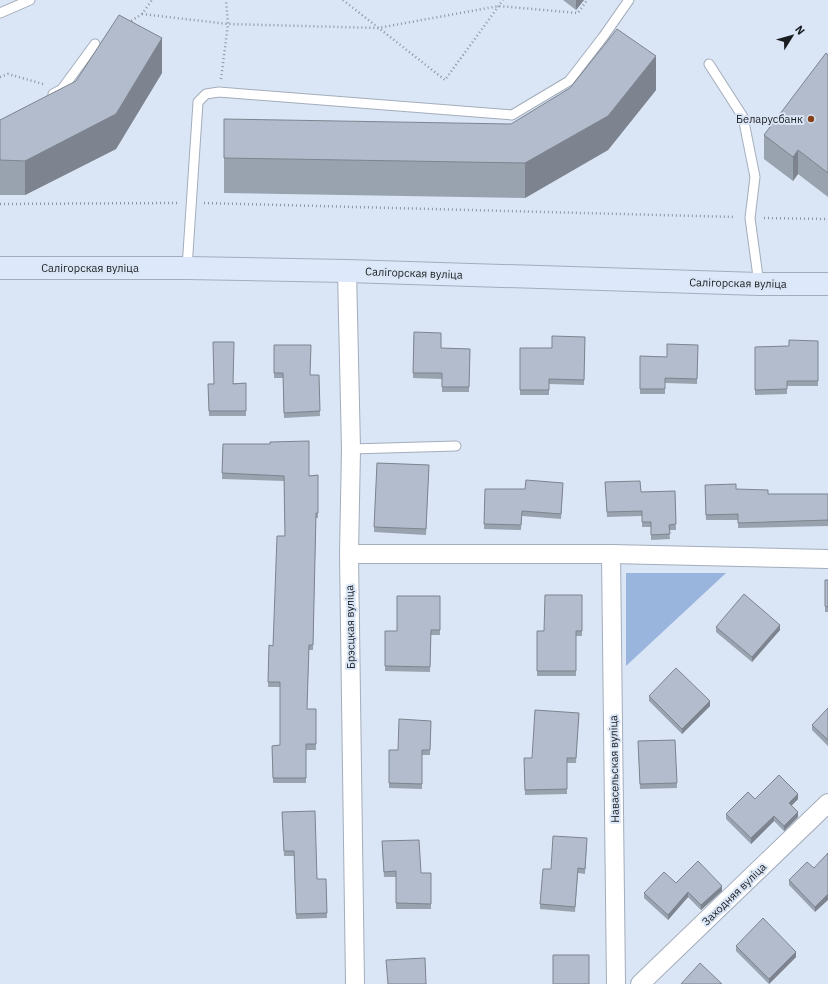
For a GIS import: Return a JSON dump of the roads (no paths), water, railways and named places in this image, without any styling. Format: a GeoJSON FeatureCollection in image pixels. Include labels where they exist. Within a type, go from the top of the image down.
{"type":"FeatureCollection","features":[{"type":"Feature","properties":{"kind":"main road","name":"Салігорская вуліца"},"geometry":{"type":"LineString","coordinates":[[0,268],[187,268],[347,271],[759,284],[828,284]]}},
{"type":"Feature","properties":{"kind":"street","name":"Брэсцкая вуліца"},"geometry":{"type":"LineString","coordinates":[[347,271],[351,449],[349,554],[355,984]]}},
{"type":"Feature","properties":{"kind":"street"},"geometry":{"type":"LineString","coordinates":[[349,554],[611,554],[828,559]]}},
{"type":"Feature","properties":{"kind":"street","name":"Навасельская вуліца"},"geometry":{"type":"LineString","coordinates":[[611,554],[616,984]]}},
{"type":"Feature","properties":{"kind":"street","name":"Заходняя вуліца"},"geometry":{"type":"LineString","coordinates":[[640,984],[828,803]]}},
{"type":"Feature","properties":{"kind":"lane"},"geometry":{"type":"LineString","coordinates":[[0,13],[30,0]]}},
{"type":"Feature","properties":{"kind":"lane"},"geometry":{"type":"LineString","coordinates":[[187,268],[190,203],[198,102],[206,94],[219,92],[512,115],[569,81],[604,37],[628,0]]}},
{"type":"Feature","properties":{"kind":"lane"},"geometry":{"type":"LineString","coordinates":[[43,99],[62,89],[95,44]]}},
{"type":"Feature","properties":{"kind":"lane"},"geometry":{"type":"LineString","coordinates":[[709,64],[743,117],[755,177],[750,218],[759,284]]}},
{"type":"Feature","properties":{"kind":"lane"},"geometry":{"type":"LineString","coordinates":[[351,449],[456,446]]}},
{"type":"Feature","properties":{"kind":"place","name":"Беларусбанк"},"geometry":{"type":"Point","coordinates":[811,119]}}]}
